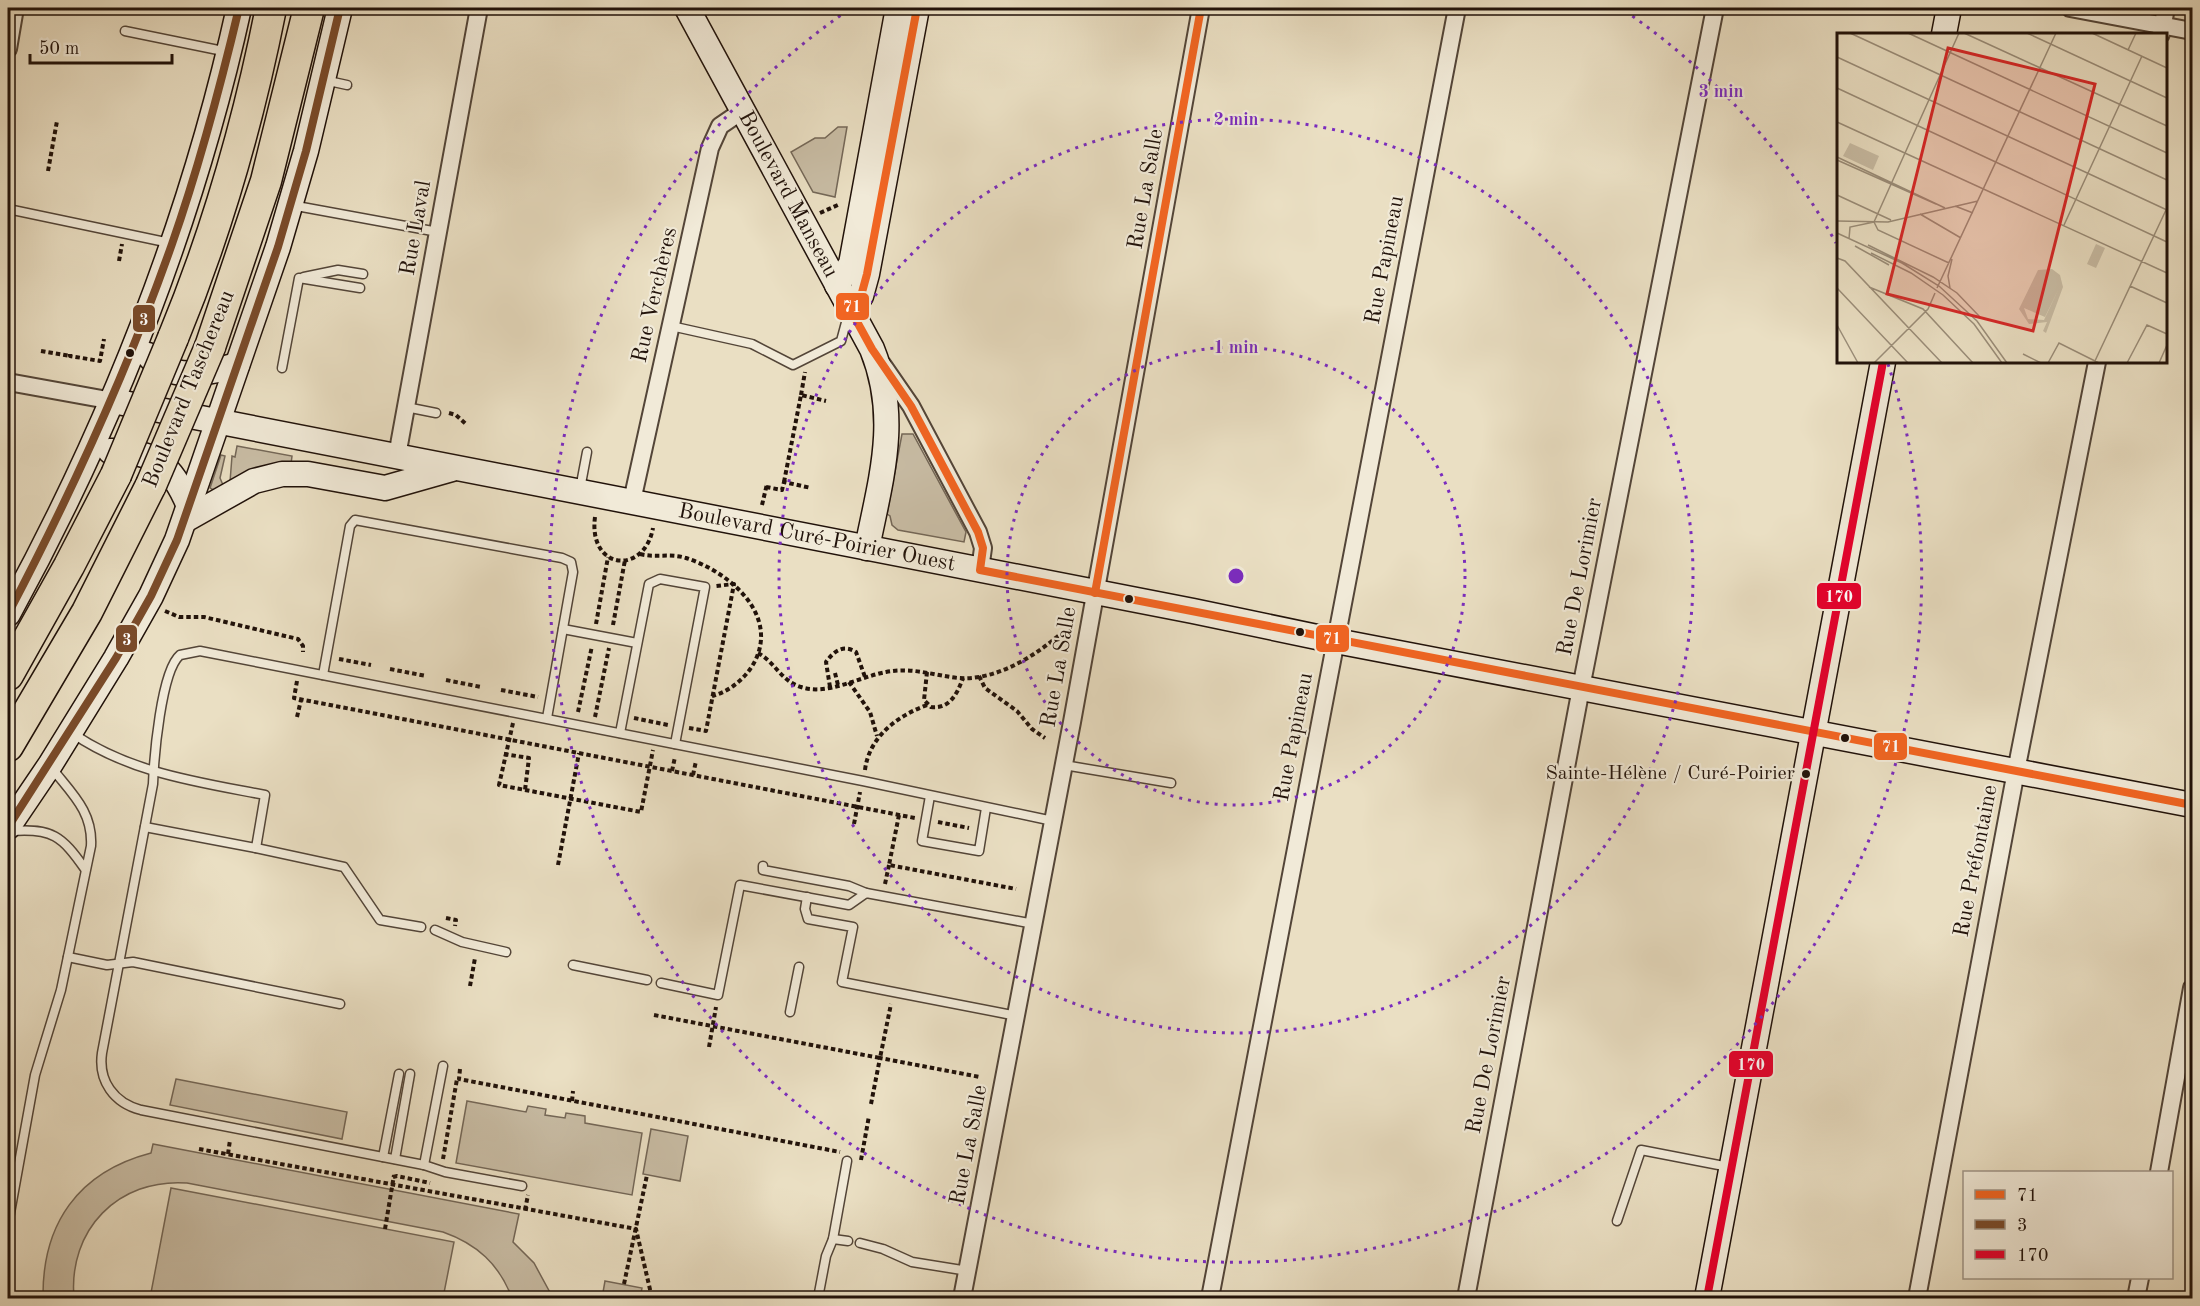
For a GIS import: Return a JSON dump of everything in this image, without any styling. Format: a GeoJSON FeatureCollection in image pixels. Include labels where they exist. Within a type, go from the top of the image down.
{"type":"FeatureCollection","features":[{"type":"Feature","properties":{"kind":"highway","name":"Boulevard Taschereau"},"geometry":{"type":"LineString","coordinates":[[8,675],[69,566],[116,475],[173,338],[229,177],[272,8]]}},
{"type":"Feature","properties":{"kind":"highway","name":"Boulevard Taschereau"},"geometry":{"type":"LineString","coordinates":[[8,746],[87,612],[151,485],[210,347],[266,181],[309,8]]}},
{"type":"Feature","properties":{"kind":"main road"},"geometry":{"type":"LineString","coordinates":[[8,614],[56,526],[90,455],[138,341],[200,165],[239,8]]}},
{"type":"Feature","properties":{"kind":"main road","name":"Boulevard Taschereau"},"geometry":{"type":"LineString","coordinates":[[8,829],[71,732],[151,596],[187,513],[291,205],[336,83],[340,8]]}},
{"type":"Feature","properties":{"kind":"main road","name":"Boulevard Manseau"},"geometry":{"type":"LineString","coordinates":[[687,8],[872,349]]}},
{"type":"Feature","properties":{"kind":"main road"},"geometry":{"type":"LineString","coordinates":[[837,285],[851,264],[898,8]]}},
{"type":"Feature","properties":{"kind":"main road"},"geometry":{"type":"LineString","coordinates":[[850,309],[861,296],[867,274],[917,8]]}},
{"type":"Feature","properties":{"kind":"main road"},"geometry":{"type":"LineString","coordinates":[[1944,33],[1949,8]]}},
{"type":"Feature","properties":{"kind":"main road"},"geometry":{"type":"LineString","coordinates":[[138,341],[159,366],[180,374],[207,373],[237,366]]}},
{"type":"Feature","properties":{"kind":"main road"},"geometry":{"type":"LineString","coordinates":[[867,548],[886,447],[888,418],[882,374],[872,349]]}},
{"type":"Feature","properties":{"kind":"main road"},"geometry":{"type":"LineString","coordinates":[[1707,1299],[1882,363]]}},
{"type":"Feature","properties":{"kind":"main road","name":"Boulevard Curé-Poirier Ouest"},"geometry":{"type":"LineString","coordinates":[[113,401],[632,501],[1336,641],[2193,805]]}},
{"type":"Feature","properties":{"kind":"main road"},"geometry":{"type":"LineString","coordinates":[[90,455],[123,451],[156,459],[173,473],[187,513],[255,481],[282,474],[308,474],[385,488],[456,468]]}},
{"type":"Feature","properties":{"kind":"street"},"geometry":{"type":"LineString","coordinates":[[8,49],[15,8]]}},
{"type":"Feature","properties":{"kind":"street","name":"Rue Laval"},"geometry":{"type":"LineString","coordinates":[[397,456],[479,8]]}},
{"type":"Feature","properties":{"kind":"street","name":"Rue La Salle"},"geometry":{"type":"LineString","coordinates":[[962,1299],[1064,765],[1201,8]]}},
{"type":"Feature","properties":{"kind":"street","name":"Rue Papineau"},"geometry":{"type":"LineString","coordinates":[[1210,1299],[1457,8]]}},
{"type":"Feature","properties":{"kind":"street","name":"Rue De Lorimier"},"geometry":{"type":"LineString","coordinates":[[1466,1299],[1581,688],[1715,8]]}},
{"type":"Feature","properties":{"kind":"street"},"geometry":{"type":"LineString","coordinates":[[2070,8],[2162,30],[2193,31]]}},
{"type":"Feature","properties":{"kind":"street"},"geometry":{"type":"LineString","coordinates":[[2162,30],[2166,8]]}},
{"type":"Feature","properties":{"kind":"street","name":"Rue Verchères"},"geometry":{"type":"LineString","coordinates":[[632,501],[713,138],[720,126],[742,111]]}},
{"type":"Feature","properties":{"kind":"street","name":"Boulevard Manseau"},"geometry":{"type":"LineString","coordinates":[[872,349],[911,406],[978,532],[983,548],[980,570]]}},
{"type":"Feature","properties":{"kind":"street","name":"Rue Préfontaine"},"geometry":{"type":"LineString","coordinates":[[1917,1299],[2016,771],[2097,363]]}},
{"type":"Feature","properties":{"kind":"street"},"geometry":{"type":"LineString","coordinates":[[8,382],[113,401]]}},
{"type":"Feature","properties":{"kind":"street"},"geometry":{"type":"LineString","coordinates":[[2159,1171],[2193,988]]}},
{"type":"Feature","properties":{"kind":"street"},"geometry":{"type":"LineString","coordinates":[[2136,1299],[2140,1279]]}},
{"type":"Feature","properties":{"kind":"lane"},"geometry":{"type":"LineString","coordinates":[[125,31],[228,52]]}},
{"type":"Feature","properties":{"kind":"lane"},"geometry":{"type":"LineString","coordinates":[[291,205],[438,232]]}},
{"type":"Feature","properties":{"kind":"lane"},"geometry":{"type":"LineString","coordinates":[[8,210],[174,244]]}},
{"type":"Feature","properties":{"kind":"lane"},"geometry":{"type":"LineString","coordinates":[[299,278],[338,270],[363,274]]}},
{"type":"Feature","properties":{"kind":"lane"},"geometry":{"type":"LineString","coordinates":[[299,278],[360,288]]}},
{"type":"Feature","properties":{"kind":"lane"},"geometry":{"type":"LineString","coordinates":[[282,368],[299,278]]}},
{"type":"Feature","properties":{"kind":"lane"},"geometry":{"type":"LineString","coordinates":[[671,326],[752,344],[793,364],[841,341],[850,309]]}},
{"type":"Feature","properties":{"kind":"lane"},"geometry":{"type":"LineString","coordinates":[[406,407],[436,413]]}},
{"type":"Feature","properties":{"kind":"lane"},"geometry":{"type":"LineString","coordinates":[[580,492],[587,452]]}},
{"type":"Feature","properties":{"kind":"lane"},"geometry":{"type":"LineString","coordinates":[[324,675],[350,526],[357,519],[568,560],[573,565],[547,718]]}},
{"type":"Feature","properties":{"kind":"lane"},"geometry":{"type":"LineString","coordinates":[[621,733],[651,581],[660,579],[705,587],[675,744]]}},
{"type":"Feature","properties":{"kind":"lane"},"geometry":{"type":"LineString","coordinates":[[563,629],[637,643]]}},
{"type":"Feature","properties":{"kind":"lane"},"geometry":{"type":"LineString","coordinates":[[522,1186],[141,1110],[121,1102],[104,1080],[101,1060],[145,827],[154,748],[171,670],[180,655],[200,651],[547,718],[1053,821]]}},
{"type":"Feature","properties":{"kind":"lane"},"geometry":{"type":"LineString","coordinates":[[71,732],[101,752],[164,776],[265,795],[256,848]]}},
{"type":"Feature","properties":{"kind":"lane"},"geometry":{"type":"LineString","coordinates":[[8,1224],[35,1075],[61,990],[91,846],[88,817],[75,795],[50,765]]}},
{"type":"Feature","properties":{"kind":"lane"},"geometry":{"type":"LineString","coordinates":[[1064,765],[1171,783]]}},
{"type":"Feature","properties":{"kind":"lane"},"geometry":{"type":"LineString","coordinates":[[930,796],[922,841],[978,851],[986,808]]}},
{"type":"Feature","properties":{"kind":"lane"},"geometry":{"type":"LineString","coordinates":[[145,827],[344,867],[380,920],[421,927]]}},
{"type":"Feature","properties":{"kind":"lane"},"geometry":{"type":"LineString","coordinates":[[8,829],[50,833],[69,846],[85,868]]}},
{"type":"Feature","properties":{"kind":"lane"},"geometry":{"type":"LineString","coordinates":[[763,866],[763,870],[849,886],[866,893],[1034,924]]}},
{"type":"Feature","properties":{"kind":"lane"},"geometry":{"type":"LineString","coordinates":[[661,983],[718,995],[740,885],[849,904],[866,893]]}},
{"type":"Feature","properties":{"kind":"lane"},"geometry":{"type":"LineString","coordinates":[[807,897],[805,909],[808,919],[853,927],[842,982],[1017,1016]]}},
{"type":"Feature","properties":{"kind":"lane"},"geometry":{"type":"LineString","coordinates":[[435,930],[462,942],[506,952]]}},
{"type":"Feature","properties":{"kind":"lane"},"geometry":{"type":"LineString","coordinates":[[68,957],[107,965],[134,962],[340,1004]]}},
{"type":"Feature","properties":{"kind":"lane"},"geometry":{"type":"LineString","coordinates":[[573,965],[647,980]]}},
{"type":"Feature","properties":{"kind":"lane"},"geometry":{"type":"LineString","coordinates":[[790,1012],[799,967]]}},
{"type":"Feature","properties":{"kind":"lane"},"geometry":{"type":"LineString","coordinates":[[424,1165],[443,1066]]}},
{"type":"Feature","properties":{"kind":"lane"},"geometry":{"type":"LineString","coordinates":[[383,1157],[399,1074]]}},
{"type":"Feature","properties":{"kind":"lane"},"geometry":{"type":"LineString","coordinates":[[395,1159],[410,1074]]}},
{"type":"Feature","properties":{"kind":"lane"},"geometry":{"type":"LineString","coordinates":[[1617,1221],[1641,1150],[1732,1167]]}},
{"type":"Feature","properties":{"kind":"lane"},"geometry":{"type":"LineString","coordinates":[[818,1299],[826,1256],[833,1239],[848,1158]]}},
{"type":"Feature","properties":{"kind":"lane"},"geometry":{"type":"LineString","coordinates":[[833,1239],[848,1241]]}},
{"type":"Feature","properties":{"kind":"lane"},"geometry":{"type":"LineString","coordinates":[[860,1243],[883,1249],[912,1262],[968,1271]]}},
{"type":"Feature","properties":{"kind":"path"},"geometry":{"type":"LineString","coordinates":[[48,171],[57,121]]}},
{"type":"Feature","properties":{"kind":"path"},"geometry":{"type":"LineString","coordinates":[[825,210],[838,206],[843,198]]}},
{"type":"Feature","properties":{"kind":"path"},"geometry":{"type":"LineString","coordinates":[[41,351],[100,361],[104,339]]}},
{"type":"Feature","properties":{"kind":"path"},"geometry":{"type":"LineString","coordinates":[[762,505],[766,486],[782,490],[801,395],[826,401]]}},
{"type":"Feature","properties":{"kind":"path"},"geometry":{"type":"LineString","coordinates":[[436,413],[456,415],[466,424]]}},
{"type":"Feature","properties":{"kind":"path"},"geometry":{"type":"LineString","coordinates":[[783,482],[811,488]]}},
{"type":"Feature","properties":{"kind":"path"},"geometry":{"type":"LineString","coordinates":[[595,517],[595,542],[608,557],[626,560],[640,554],[666,554],[687,558],[734,584],[746,596],[757,619],[760,637],[758,653],[743,677],[727,690],[712,696]]}},
{"type":"Feature","properties":{"kind":"path"},"geometry":{"type":"LineString","coordinates":[[640,554],[648,544],[653,528]]}},
{"type":"Feature","properties":{"kind":"path"},"geometry":{"type":"LineString","coordinates":[[596,626],[608,557]]}},
{"type":"Feature","properties":{"kind":"path"},"geometry":{"type":"LineString","coordinates":[[612,629],[626,560]]}},
{"type":"Feature","properties":{"kind":"path"},"geometry":{"type":"LineString","coordinates":[[688,728],[706,731],[734,584]]}},
{"type":"Feature","properties":{"kind":"path"},"geometry":{"type":"LineString","coordinates":[[163,610],[179,617],[204,617],[298,639],[303,646],[301,661]]}},
{"type":"Feature","properties":{"kind":"path"},"geometry":{"type":"LineString","coordinates":[[758,653],[786,680],[800,687],[815,690],[906,669],[963,678],[979,676],[1022,662],[1065,630]]}},
{"type":"Feature","properties":{"kind":"path"},"geometry":{"type":"LineString","coordinates":[[578,715],[592,645]]}},
{"type":"Feature","properties":{"kind":"path"},"geometry":{"type":"LineString","coordinates":[[595,718],[609,648]]}},
{"type":"Feature","properties":{"kind":"path"},"geometry":{"type":"LineString","coordinates":[[830,687],[826,662],[843,648],[855,652],[865,677]]}},
{"type":"Feature","properties":{"kind":"path"},"geometry":{"type":"LineString","coordinates":[[303,652],[309,654]]}},
{"type":"Feature","properties":{"kind":"path"},"geometry":{"type":"LineString","coordinates":[[336,658],[371,665]]}},
{"type":"Feature","properties":{"kind":"path"},"geometry":{"type":"LineString","coordinates":[[390,669],[426,676]]}},
{"type":"Feature","properties":{"kind":"path"},"geometry":{"type":"LineString","coordinates":[[927,672],[927,705]]}},
{"type":"Feature","properties":{"kind":"path"},"geometry":{"type":"LineString","coordinates":[[835,673],[838,685]]}},
{"type":"Feature","properties":{"kind":"path"},"geometry":{"type":"LineString","coordinates":[[979,676],[984,688],[1009,705],[1044,738]]}},
{"type":"Feature","properties":{"kind":"path"},"geometry":{"type":"LineString","coordinates":[[865,770],[868,754],[877,737],[893,723],[927,705],[941,707],[950,702],[963,678]]}},
{"type":"Feature","properties":{"kind":"path"},"geometry":{"type":"LineString","coordinates":[[446,680],[481,687]]}},
{"type":"Feature","properties":{"kind":"path"},"geometry":{"type":"LineString","coordinates":[[297,681],[294,698],[301,700],[915,818]]}},
{"type":"Feature","properties":{"kind":"path"},"geometry":{"type":"LineString","coordinates":[[849,682],[870,712],[877,737]]}},
{"type":"Feature","properties":{"kind":"path"},"geometry":{"type":"LineString","coordinates":[[501,690],[536,697]]}},
{"type":"Feature","properties":{"kind":"path"},"geometry":{"type":"LineString","coordinates":[[517,701],[519,694]]}},
{"type":"Feature","properties":{"kind":"path"},"geometry":{"type":"LineString","coordinates":[[297,717],[301,700]]}},
{"type":"Feature","properties":{"kind":"path"},"geometry":{"type":"LineString","coordinates":[[633,718],[669,725]]}},
{"type":"Feature","properties":{"kind":"path"},"geometry":{"type":"LineString","coordinates":[[513,722],[504,754],[499,785],[570,799],[641,812],[653,749]]}},
{"type":"Feature","properties":{"kind":"path"},"geometry":{"type":"LineString","coordinates":[[571,752],[573,745]]}},
{"type":"Feature","properties":{"kind":"path"},"geometry":{"type":"LineString","coordinates":[[588,755],[589,749]]}},
{"type":"Feature","properties":{"kind":"path"},"geometry":{"type":"LineString","coordinates":[[558,865],[579,753]]}},
{"type":"Feature","properties":{"kind":"path"},"geometry":{"type":"LineString","coordinates":[[504,754],[529,758],[525,790]]}},
{"type":"Feature","properties":{"kind":"path"},"geometry":{"type":"LineString","coordinates":[[854,824],[861,789]]}},
{"type":"Feature","properties":{"kind":"path"},"geometry":{"type":"LineString","coordinates":[[883,896],[899,814]]}},
{"type":"Feature","properties":{"kind":"path"},"geometry":{"type":"LineString","coordinates":[[935,822],[971,828]]}},
{"type":"Feature","properties":{"kind":"path"},"geometry":{"type":"LineString","coordinates":[[890,865],[1016,889]]}},
{"type":"Feature","properties":{"kind":"path"},"geometry":{"type":"LineString","coordinates":[[446,918],[456,920],[455,926]]}},
{"type":"Feature","properties":{"kind":"path"},"geometry":{"type":"LineString","coordinates":[[470,986],[474,960]]}},
{"type":"Feature","properties":{"kind":"path"},"geometry":{"type":"LineString","coordinates":[[871,1104],[893,992]]}},
{"type":"Feature","properties":{"kind":"path"},"geometry":{"type":"LineString","coordinates":[[709,1047],[718,995]]}},
{"type":"Feature","properties":{"kind":"path"},"geometry":{"type":"LineString","coordinates":[[654,1015],[980,1077]]}},
{"type":"Feature","properties":{"kind":"path"},"geometry":{"type":"LineString","coordinates":[[453,1107],[460,1070]]}},
{"type":"Feature","properties":{"kind":"path"},"geometry":{"type":"LineString","coordinates":[[459,1079],[848,1158]]}},
{"type":"Feature","properties":{"kind":"path"},"geometry":{"type":"LineString","coordinates":[[572,1101],[573,1090]]}},
{"type":"Feature","properties":{"kind":"path"},"geometry":{"type":"LineString","coordinates":[[228,1154],[231,1138]]}},
{"type":"Feature","properties":{"kind":"path"},"geometry":{"type":"LineString","coordinates":[[199,1149],[636,1229]]}},
{"type":"Feature","properties":{"kind":"path"},"geometry":{"type":"LineString","coordinates":[[855,1155],[861,1156]]}},
{"type":"Feature","properties":{"kind":"path"},"geometry":{"type":"LineString","coordinates":[[310,1170],[311,1163]]}},
{"type":"Feature","properties":{"kind":"path"},"geometry":{"type":"LineString","coordinates":[[624,1284],[647,1175]]}},
{"type":"Feature","properties":{"kind":"path"},"geometry":{"type":"LineString","coordinates":[[385,1229],[393,1177]]}},
{"type":"Feature","properties":{"kind":"path"},"geometry":{"type":"LineString","coordinates":[[636,1229],[652,1299]]}},
{"type":"Feature","properties":{"kind":"shaded area"},"geometry":{"type":"Polygon","coordinates":[[[838,127],[847,127],[835,197],[813,192],[791,152],[815,138],[825,138],[838,127]]]}},
{"type":"Feature","properties":{"kind":"shaded area"},"geometry":{"type":"Polygon","coordinates":[[[902,434],[913,434],[966,532],[964,542],[898,530],[892,525],[890,516],[887,514],[902,434]]]}},
{"type":"Feature","properties":{"kind":"shaded area"},"geometry":{"type":"Polygon","coordinates":[[[237,446],[292,456],[291,464],[230,482],[232,456],[235,457],[237,446]]]}},
{"type":"Feature","properties":{"kind":"shaded area"},"geometry":{"type":"Polygon","coordinates":[[[221,455],[225,456],[220,478],[223,485],[215,491],[210,488],[221,455]]]}},
{"type":"Feature","properties":{"kind":"shaded area"},"geometry":{"type":"Polygon","coordinates":[[[176,1079],[347,1112],[342,1139],[170,1105],[176,1079]]]}},
{"type":"Feature","properties":{"kind":"shaded area"},"geometry":{"type":"Polygon","coordinates":[[[467,1101],[526,1112],[528,1106],[546,1109],[545,1115],[565,1118],[566,1113],[585,1116],[585,1123],[642,1133],[632,1195],[456,1163],[467,1101]]]}},
{"type":"Feature","properties":{"kind":"shaded area"},"geometry":{"type":"Polygon","coordinates":[[[651,1129],[688,1136],[680,1181],[643,1174],[651,1129]]]}},
{"type":"Feature","properties":{"kind":"shaded area"},"geometry":{"type":"Polygon","coordinates":[[[153,1144],[519,1214],[513,1242],[534,1263],[553,1298],[512,1298],[501,1275],[485,1257],[466,1243],[443,1232],[187,1183],[162,1184],[139,1189],[119,1199],[102,1213],[89,1230],[79,1251],[74,1273],[74,1298],[43,1298],[44,1271],[49,1247],[57,1225],[69,1205],[84,1188],[103,1173],[151,1153],[153,1144]]]}},
{"type":"Feature","properties":{"kind":"shaded area"},"geometry":{"type":"Polygon","coordinates":[[[171,1188],[454,1242],[443,1298],[150,1298],[171,1188]]]}},
{"type":"Feature","properties":{"kind":"shaded area"},"geometry":{"type":"Polygon","coordinates":[[[605,1281],[642,1288],[640,1298],[602,1298],[605,1281]]]}},
{"type":"Feature","properties":{"kind":"transit line","name":"3"},"geometry":{"type":"LineString","coordinates":[[8,614],[97,432],[155,292],[200,157],[239,8]]}},
{"type":"Feature","properties":{"kind":"transit line","name":"3"},"geometry":{"type":"LineString","coordinates":[[8,827],[116,658],[151,596],[177,540],[278,247],[306,151],[340,8]]}},
{"type":"Feature","properties":{"kind":"transit line","name":"71"},"geometry":{"type":"LineString","coordinates":[[917,8],[867,274],[861,296],[850,309],[872,349],[911,406],[978,532],[983,548],[980,570],[2192,805]]}},
{"type":"Feature","properties":{"kind":"transit line","name":"71"},"geometry":{"type":"LineString","coordinates":[[1095,593],[1201,8]]}},
{"type":"Feature","properties":{"kind":"transit line","name":"170"},"geometry":{"type":"LineString","coordinates":[[1707,1298],[1883,363]]}},
{"type":"Feature","properties":{"kind":"place","name":"Sainte-Hélène / Curé-Poirier"},"geometry":{"type":"Point","coordinates":[1806,774]}}]}
